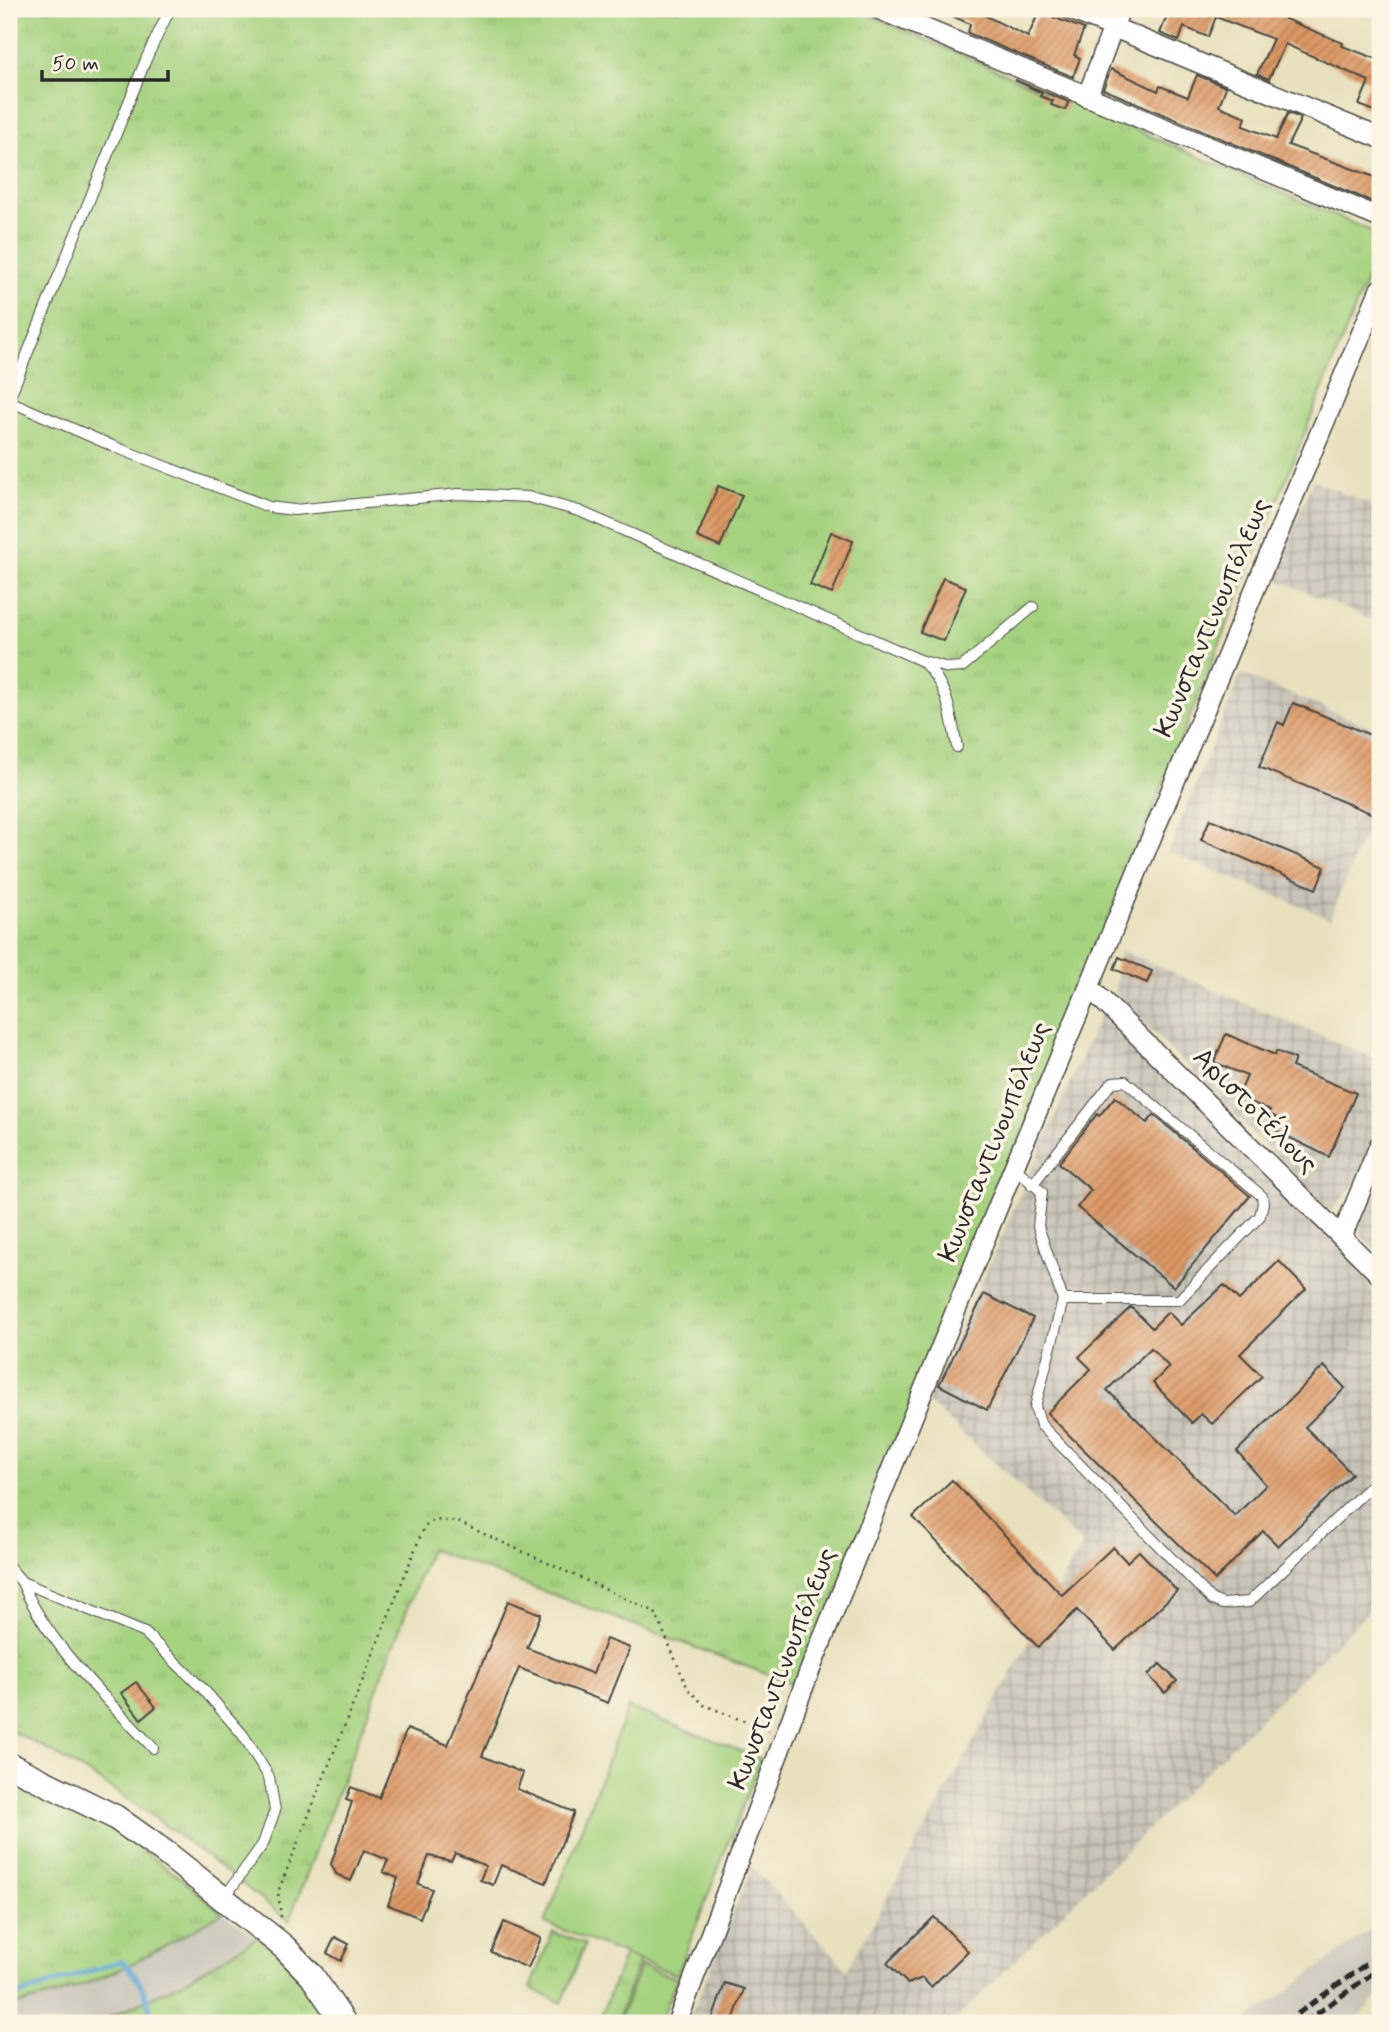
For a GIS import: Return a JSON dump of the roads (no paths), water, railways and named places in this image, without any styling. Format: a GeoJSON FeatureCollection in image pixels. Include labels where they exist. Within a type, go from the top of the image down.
{"type":"FeatureCollection","features":[{"type":"Feature","properties":{"kind":"street"},"geometry":{"type":"LineString","coordinates":[[878,9],[1380,218]]}},
{"type":"Feature","properties":{"kind":"street"},"geometry":{"type":"LineString","coordinates":[[1069,9],[1116,18],[1380,138]]}},
{"type":"Feature","properties":{"kind":"street"},"geometry":{"type":"LineString","coordinates":[[1087,97],[1116,18]]}},
{"type":"Feature","properties":{"kind":"street","name":"Κωνσταντινουπόλεως"},"geometry":{"type":"LineString","coordinates":[[677,2023],[785,1737],[1014,1167],[1380,289]]}},
{"type":"Feature","properties":{"kind":"street","name":"Αριστοτέλους"},"geometry":{"type":"LineString","coordinates":[[1089,988],[1380,1275]]}},
{"type":"Feature","properties":{"kind":"street"},"geometry":{"type":"LineString","coordinates":[[1342,1236],[1380,1144]]}},
{"type":"Feature","properties":{"kind":"street"},"geometry":{"type":"LineString","coordinates":[[9,1765],[115,1817],[224,1898],[285,1948],[326,1994],[344,2023]]}},
{"type":"Feature","properties":{"kind":"lane"},"geometry":{"type":"LineString","coordinates":[[170,9],[147,57],[9,400],[115,447],[269,507],[294,510],[459,494],[528,497],[579,511],[920,660],[948,668],[962,667],[1033,607]]}},
{"type":"Feature","properties":{"kind":"lane"},"geometry":{"type":"LineString","coordinates":[[920,660],[937,675],[948,702],[957,747]]}},
{"type":"Feature","properties":{"kind":"lane"},"geometry":{"type":"LineString","coordinates":[[1032,1185],[1113,1082],[1125,1080],[1256,1191],[1264,1203],[1260,1216],[1179,1300],[1063,1300]]}},
{"type":"Feature","properties":{"kind":"lane"},"geometry":{"type":"LineString","coordinates":[[1014,1167],[1042,1192],[1038,1226],[1063,1300],[1035,1407],[1041,1425],[1212,1600],[1223,1604],[1249,1602],[1380,1478]]}},
{"type":"Feature","properties":{"kind":"lane"},"geometry":{"type":"LineString","coordinates":[[9,1567],[22,1582],[38,1614],[61,1644],[97,1689],[153,1748]]}},
{"type":"Feature","properties":{"kind":"lane"},"geometry":{"type":"LineString","coordinates":[[22,1582],[145,1633],[204,1690],[243,1735],[269,1777],[275,1810],[263,1844],[224,1898]]}},
{"type":"Feature","properties":{"kind":"waterway"},"geometry":{"type":"LineString","coordinates":[[9,1998],[121,1961],[143,1989],[153,2023]]}},
{"type":"Feature","properties":{"kind":"railway"},"geometry":{"type":"LineString","coordinates":[[1285,2023],[1380,1954]]}},
{"type":"Feature","properties":{"kind":"railway"},"geometry":{"type":"LineString","coordinates":[[1304,2023],[1380,1968]]}}]}
